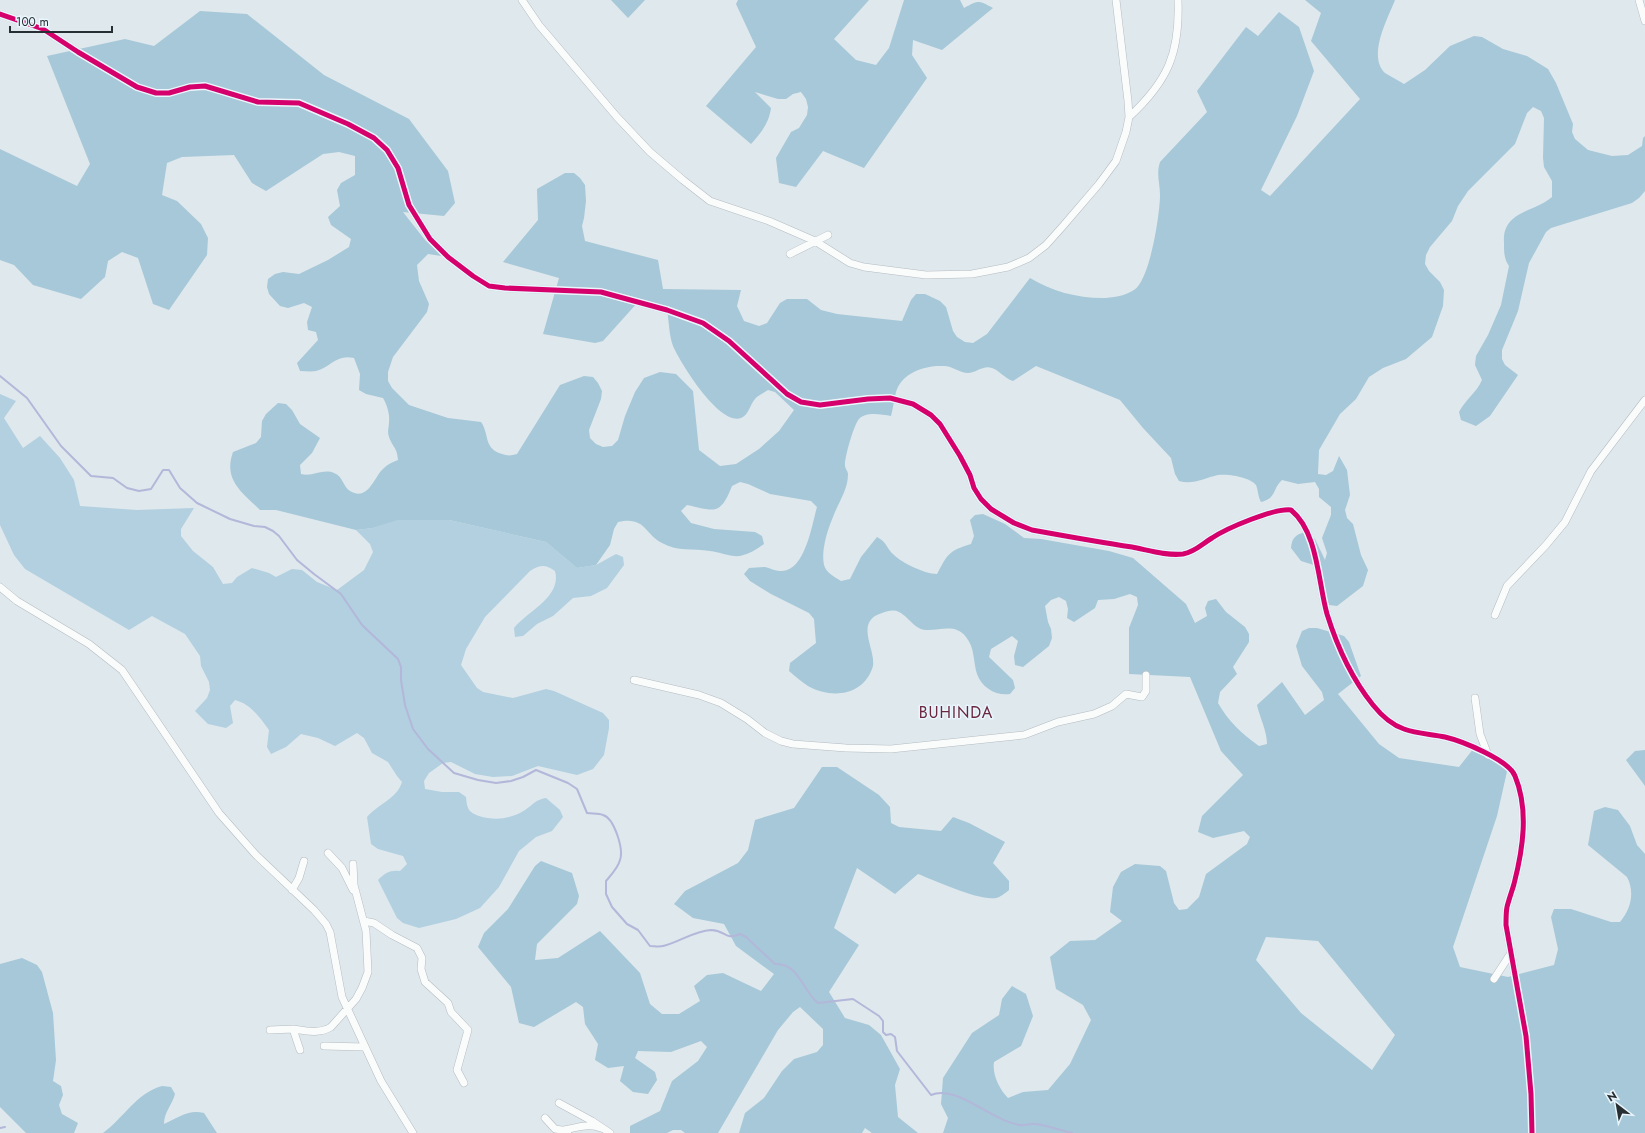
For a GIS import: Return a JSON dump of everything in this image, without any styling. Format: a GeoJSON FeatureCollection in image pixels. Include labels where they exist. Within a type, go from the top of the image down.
{"type":"FeatureCollection","features":[{"type":"Feature","properties":{"kind":"street"},"geometry":{"type":"LineString","coordinates":[[522,0],[539,25],[617,117],[650,152],[710,202],[769,221],[815,241],[850,263],[864,268],[926,275],[972,274],[1008,267],[1029,258],[1046,245],[1100,184],[1116,161],[1126,132],[1128,117],[1128,101],[1116,0]]}},
{"type":"Feature","properties":{"kind":"street"},"geometry":{"type":"LineString","coordinates":[[1128,117],[1145,102],[1155,90],[1173,57],[1178,16],[1178,0]]}},
{"type":"Feature","properties":{"kind":"street"},"geometry":{"type":"LineString","coordinates":[[1639,0],[1645,21]]}},
{"type":"Feature","properties":{"kind":"street"},"geometry":{"type":"LineString","coordinates":[[0,14],[43,29],[137,87],[156,93],[169,93],[190,87],[205,86],[258,102],[299,103],[348,124],[374,138],[387,150],[398,168],[409,205],[430,239],[448,257],[489,286],[600,292],[667,310],[703,323],[729,340],[787,394],[801,402],[820,405],[890,398],[913,404],[932,415],[940,424],[969,472],[974,488],[981,499],[991,509],[1014,523],[1032,530],[1156,552],[1182,554],[1196,550],[1212,537],[1267,513],[1284,509],[1291,510],[1301,521],[1313,548],[1326,612],[1339,649],[1375,707],[1390,721],[1405,730],[1447,737],[1488,755],[1508,766],[1515,775],[1522,801],[1524,818],[1523,834],[1514,883],[1507,907],[1506,925],[1526,1036],[1531,1094],[1532,1133]]}},
{"type":"Feature","properties":{"kind":"street"},"geometry":{"type":"LineString","coordinates":[[790,254],[828,235]]}},
{"type":"Feature","properties":{"kind":"street"},"geometry":{"type":"LineString","coordinates":[[1495,615],[1507,586],[1546,545],[1564,522],[1591,471],[1645,400]]}},
{"type":"Feature","properties":{"kind":"street"},"geometry":{"type":"LineString","coordinates":[[0,587],[17,601],[93,647],[122,670],[219,813],[256,855],[314,910],[326,924],[330,932],[340,993],[347,1010],[381,1081],[413,1133]]}},
{"type":"Feature","properties":{"kind":"street"},"geometry":{"type":"LineString","coordinates":[[634,680],[699,695],[721,703],[780,741],[815,746],[891,750],[1024,735],[1058,722],[1094,714],[1112,706],[1126,694],[1142,696],[1146,691],[1146,675]]}},
{"type":"Feature","properties":{"kind":"street"},"geometry":{"type":"LineString","coordinates":[[1475,698],[1480,734],[1488,755]]}},
{"type":"Feature","properties":{"kind":"street"},"geometry":{"type":"LineString","coordinates":[[328,853],[342,868],[357,898]]}},
{"type":"Feature","properties":{"kind":"street"},"geometry":{"type":"LineString","coordinates":[[292,890],[299,878],[304,861]]}},
{"type":"Feature","properties":{"kind":"street"},"geometry":{"type":"LineString","coordinates":[[270,1030],[293,1029],[310,1032],[326,1030],[347,1010],[362,988],[368,972],[366,931],[354,885],[353,864]]}},
{"type":"Feature","properties":{"kind":"street"},"geometry":{"type":"LineString","coordinates":[[364,921],[374,923],[392,935],[417,948],[422,958],[421,969],[425,982],[448,1003],[451,1012],[468,1030],[457,1070],[464,1083]]}},
{"type":"Feature","properties":{"kind":"street"},"geometry":{"type":"LineString","coordinates":[[1494,979],[1511,952]]}},
{"type":"Feature","properties":{"kind":"street"},"geometry":{"type":"LineString","coordinates":[[293,1029],[300,1050]]}},
{"type":"Feature","properties":{"kind":"street"},"geometry":{"type":"LineString","coordinates":[[324,1046],[364,1047]]}},
{"type":"Feature","properties":{"kind":"street"},"geometry":{"type":"LineString","coordinates":[[559,1103],[609,1132]]}},
{"type":"Feature","properties":{"kind":"street"},"geometry":{"type":"LineString","coordinates":[[546,1118],[555,1128],[572,1133]]}},
{"type":"Feature","properties":{"kind":"street"},"geometry":{"type":"LineString","coordinates":[[564,1130],[582,1126],[596,1126],[609,1132]]}},
{"type":"Feature","properties":{"kind":"shaded area"},"geometry":{"type":"Polygon","coordinates":[[[611,0],[645,0],[628,18],[611,0]]]}},
{"type":"Feature","properties":{"kind":"shaded area"},"geometry":{"type":"Polygon","coordinates":[[[738,0],[869,0],[834,39],[856,60],[876,65],[889,48],[904,0],[960,0],[964,8],[976,2],[981,2],[993,8],[942,50],[913,40],[912,55],[927,78],[864,168],[823,151],[796,187],[779,183],[776,158],[791,132],[799,128],[807,115],[808,107],[806,99],[801,92],[793,94],[786,99],[778,99],[755,92],[771,108],[764,128],[751,144],[706,106],[756,47],[736,4],[738,0]]]}},
{"type":"Feature","properties":{"kind":"shaded area"},"geometry":{"type":"Polygon","coordinates":[[[1305,0],[1395,0],[1378,47],[1378,57],[1380,66],[1385,73],[1404,84],[1425,70],[1450,46],[1474,36],[1482,37],[1503,49],[1527,56],[1548,69],[1556,83],[1573,124],[1572,132],[1575,139],[1588,150],[1612,156],[1628,155],[1642,146],[1643,138],[1645,136],[1645,191],[1639,198],[1632,203],[1551,228],[1546,232],[1529,263],[1518,311],[1502,350],[1502,359],[1505,365],[1518,375],[1490,416],[1476,426],[1461,420],[1459,412],[1482,380],[1475,365],[1476,356],[1488,335],[1501,305],[1509,266],[1505,255],[1505,232],[1513,219],[1552,197],[1552,181],[1544,167],[1544,118],[1541,111],[1533,107],[1527,113],[1515,144],[1468,191],[1458,206],[1452,221],[1430,247],[1426,255],[1425,264],[1429,271],[1440,282],[1444,290],[1443,306],[1432,337],[1406,359],[1383,368],[1369,377],[1356,399],[1340,414],[1319,450],[1318,474],[1326,475],[1333,471],[1339,456],[1347,470],[1350,495],[1345,510],[1347,518],[1353,524],[1361,555],[1368,570],[1363,586],[1337,606],[1329,605],[1325,597],[1317,566],[1301,561],[1291,548],[1295,537],[1305,532],[1315,539],[1325,560],[1327,553],[1322,538],[1331,515],[1331,507],[1319,497],[1319,489],[1315,482],[1298,484],[1282,480],[1272,496],[1261,502],[1256,485],[1249,480],[1238,477],[1218,475],[1194,482],[1179,481],[1175,474],[1171,458],[1143,428],[1120,400],[1036,366],[1013,381],[995,369],[989,367],[968,373],[944,366],[922,369],[909,375],[899,385],[891,416],[870,414],[859,419],[852,434],[846,456],[845,466],[848,474],[848,480],[825,541],[823,554],[824,565],[829,573],[841,581],[850,579],[861,557],[877,537],[883,541],[889,550],[902,561],[914,568],[932,574],[937,574],[953,551],[971,544],[974,536],[970,520],[975,515],[983,514],[1005,524],[1024,538],[1041,539],[1109,551],[1133,558],[1186,604],[1195,623],[1207,616],[1205,608],[1208,601],[1216,599],[1226,612],[1245,627],[1249,634],[1249,642],[1233,667],[1237,674],[1220,692],[1218,703],[1236,727],[1259,746],[1267,744],[1267,739],[1257,705],[1282,682],[1305,715],[1324,700],[1322,692],[1302,666],[1296,646],[1302,631],[1309,628],[1317,628],[1344,636],[1349,642],[1361,676],[1338,694],[1379,744],[1399,758],[1459,767],[1474,748],[1508,767],[1497,816],[1453,947],[1460,967],[1508,977],[1554,965],[1558,949],[1551,917],[1554,909],[1571,909],[1611,922],[1620,922],[1627,912],[1631,900],[1631,889],[1627,877],[1588,845],[1594,811],[1605,807],[1618,810],[1630,826],[1637,845],[1645,854],[1645,1133],[943,1133],[948,1118],[941,1104],[943,1078],[972,1033],[999,1015],[1002,999],[1012,986],[1026,994],[1033,1016],[1021,1046],[994,1062],[995,1076],[999,1086],[1008,1098],[1023,1092],[1048,1090],[1070,1064],[1091,1020],[1083,1005],[1056,989],[1050,957],[1070,941],[1095,940],[1122,921],[1110,912],[1113,887],[1121,872],[1135,864],[1160,866],[1166,871],[1174,903],[1179,910],[1187,909],[1199,897],[1206,874],[1247,844],[1250,837],[1244,831],[1213,838],[1198,832],[1202,816],[1243,775],[1221,751],[1190,677],[1129,674],[1129,628],[1138,605],[1137,597],[1130,594],[1114,599],[1098,600],[1095,608],[1074,622],[1067,618],[1068,609],[1066,601],[1059,597],[1051,600],[1045,606],[1052,638],[1049,646],[1023,667],[1015,665],[1014,656],[1018,641],[1012,636],[991,649],[989,657],[1013,680],[1015,688],[1010,694],[1000,694],[990,690],[982,683],[977,674],[969,641],[962,633],[952,629],[922,629],[897,611],[893,610],[882,613],[873,617],[867,630],[873,662],[872,669],[867,678],[861,685],[853,690],[826,693],[808,686],[789,671],[790,663],[816,643],[814,619],[809,613],[771,594],[750,581],[744,574],[749,568],[765,567],[780,571],[789,570],[796,564],[806,546],[817,507],[811,501],[770,494],[740,482],[732,486],[724,502],[716,509],[710,510],[687,505],[681,511],[691,523],[714,529],[755,532],[762,536],[764,544],[753,551],[736,556],[704,550],[674,548],[656,539],[644,527],[634,521],[627,521],[618,522],[614,529],[610,545],[596,565],[577,568],[546,542],[449,520],[398,520],[373,528],[356,530],[276,510],[260,510],[236,485],[230,470],[231,462],[233,452],[256,443],[261,437],[262,421],[266,414],[278,403],[286,404],[292,410],[300,424],[320,438],[312,453],[300,465],[301,474],[305,475],[326,471],[334,473],[337,474],[350,491],[362,493],[370,487],[384,468],[398,460],[396,450],[388,435],[389,416],[386,404],[383,398],[366,394],[359,390],[360,374],[354,358],[348,357],[338,359],[316,371],[300,371],[297,363],[318,340],[316,332],[308,330],[307,322],[312,307],[304,303],[288,308],[280,306],[269,294],[267,287],[268,279],[275,274],[283,272],[299,274],[328,260],[349,247],[351,239],[331,225],[328,217],[340,206],[337,190],[341,183],[355,175],[355,156],[339,152],[323,154],[266,191],[252,183],[234,155],[182,157],[167,163],[162,195],[177,201],[201,224],[208,238],[207,255],[169,310],[153,304],[138,258],[122,252],[108,261],[105,277],[81,299],[33,285],[14,265],[0,260],[0,149],[77,186],[90,164],[47,56],[125,39],[154,46],[200,11],[247,14],[324,75],[409,119],[448,171],[455,203],[444,216],[403,212],[425,240],[448,257],[428,254],[417,265],[419,281],[429,304],[427,312],[393,357],[388,372],[388,381],[392,388],[409,405],[448,418],[481,422],[491,447],[499,453],[512,455],[517,454],[560,385],[584,376],[593,377],[602,391],[601,399],[589,430],[590,438],[596,444],[603,447],[612,446],[618,440],[625,416],[635,392],[644,378],[660,372],[676,374],[693,391],[699,450],[720,466],[736,464],[759,449],[779,431],[794,410],[775,392],[768,390],[759,395],[753,401],[744,417],[732,418],[722,412],[701,391],[677,354],[673,346],[667,310],[638,302],[603,341],[595,343],[543,334],[559,278],[503,262],[538,220],[537,189],[565,173],[574,173],[585,185],[586,201],[582,226],[585,241],[658,260],[663,289],[741,290],[737,306],[744,321],[759,326],[767,323],[780,303],[787,299],[807,299],[821,310],[837,314],[902,321],[911,300],[916,294],[925,294],[940,301],[946,307],[953,331],[957,337],[965,342],[973,343],[987,334],[1030,278],[1047,287],[1064,293],[1093,298],[1110,298],[1123,295],[1134,290],[1140,284],[1149,261],[1156,231],[1160,204],[1158,175],[1160,162],[1207,112],[1197,91],[1246,27],[1258,36],[1279,12],[1299,27],[1314,71],[1297,116],[1261,190],[1270,196],[1360,99],[1311,41],[1321,13],[1305,0]],[[1266,937],[1256,960],[1301,1013],[1372,1070],[1395,1035],[1318,941],[1266,937]]]}},
{"type":"Feature","properties":{"kind":"shaded area"},"geometry":{"type":"Polygon","coordinates":[[[0,394],[16,401],[4,418],[23,448],[40,436],[60,458],[74,480],[80,506],[137,510],[194,508],[181,529],[181,536],[193,551],[213,567],[223,584],[232,583],[237,577],[252,568],[269,573],[276,577],[292,569],[302,570],[317,582],[337,590],[364,570],[373,552],[370,544],[356,530],[373,528],[397,520],[449,520],[546,542],[577,568],[596,565],[616,554],[623,557],[624,565],[607,588],[591,596],[573,598],[553,616],[537,624],[523,636],[515,637],[514,628],[549,596],[554,588],[556,580],[555,571],[548,567],[537,567],[530,571],[485,617],[466,649],[461,665],[477,688],[483,692],[513,698],[546,689],[554,691],[603,713],[609,720],[609,728],[604,755],[593,769],[577,775],[538,766],[512,776],[493,777],[475,774],[451,762],[443,763],[429,773],[424,781],[425,789],[442,792],[459,792],[466,797],[468,807],[472,813],[485,818],[497,819],[509,817],[520,813],[537,801],[546,798],[560,810],[563,817],[552,831],[536,837],[519,851],[499,887],[480,908],[456,919],[419,928],[403,923],[397,918],[378,880],[388,872],[400,871],[407,864],[403,856],[378,849],[371,844],[367,817],[371,812],[396,793],[402,782],[388,762],[372,753],[364,738],[357,733],[335,746],[318,738],[301,734],[286,747],[271,754],[267,747],[269,730],[259,716],[250,708],[235,700],[230,706],[233,723],[226,728],[208,724],[195,711],[207,698],[210,690],[209,682],[201,666],[200,656],[185,634],[152,616],[129,630],[25,569],[14,555],[0,525],[0,394]]]}},
{"type":"Feature","properties":{"kind":"shaded area"},"geometry":{"type":"Polygon","coordinates":[[[1645,750],[1645,786],[1626,760],[1635,751],[1645,750]]]}},
{"type":"Feature","properties":{"kind":"shaded area"},"geometry":{"type":"Polygon","coordinates":[[[822,767],[837,767],[879,795],[890,807],[891,823],[899,827],[941,831],[953,817],[969,823],[1005,842],[993,863],[1009,881],[1009,890],[1000,897],[989,898],[969,894],[918,874],[895,894],[857,868],[834,928],[859,945],[829,992],[845,1018],[869,1025],[881,1035],[900,1069],[895,1085],[898,1117],[918,1133],[872,1133],[865,1128],[862,1133],[739,1133],[745,1113],[764,1098],[782,1071],[794,1059],[817,1052],[823,1045],[823,1029],[800,1007],[793,1012],[778,1030],[718,1133],[685,1133],[681,1130],[673,1130],[667,1133],[630,1133],[630,1126],[660,1111],[672,1081],[698,1061],[707,1047],[701,1041],[671,1052],[638,1051],[635,1058],[655,1072],[657,1080],[648,1094],[633,1092],[620,1081],[624,1066],[608,1068],[595,1060],[598,1044],[585,1024],[583,1007],[576,1002],[534,1027],[519,1023],[511,987],[478,947],[484,933],[508,909],[535,866],[541,861],[572,873],[579,896],[577,904],[537,944],[535,960],[558,958],[600,931],[640,973],[650,1004],[662,1014],[679,1014],[700,1001],[694,986],[707,975],[723,973],[761,991],[774,974],[736,946],[724,924],[693,918],[674,904],[685,891],[738,863],[748,850],[755,820],[794,808],[822,767]]]}},
{"type":"Feature","properties":{"kind":"shaded area"},"geometry":{"type":"Polygon","coordinates":[[[22,958],[37,965],[42,972],[53,1013],[56,1060],[53,1081],[61,1086],[63,1095],[59,1105],[62,1114],[78,1123],[74,1133],[26,1133],[0,1107],[0,964],[22,958]]]}},
{"type":"Feature","properties":{"kind":"shaded area"},"geometry":{"type":"Polygon","coordinates":[[[162,1086],[171,1087],[175,1094],[165,1116],[164,1124],[188,1113],[204,1113],[217,1133],[103,1133],[137,1100],[153,1089],[162,1086]]]}},
{"type":"Feature","properties":{"kind":"waterway"},"geometry":{"type":"LineString","coordinates":[[0,376],[27,398],[61,446],[91,476],[113,478],[127,488],[139,491],[151,489],[163,470],[169,470],[180,488],[197,503],[230,519],[254,526],[265,527],[279,536],[297,560],[341,594],[362,625],[398,659],[401,667],[401,680],[405,705],[413,729],[428,749],[454,773],[478,780],[496,783],[511,781],[536,770],[568,783],[577,789],[587,813],[601,814],[607,817],[617,834],[621,855],[619,863],[606,881],[606,894],[612,907],[627,924],[638,930],[650,946],[663,946],[693,934],[711,930],[716,930],[728,936],[740,934],[746,937],[775,964],[783,965],[795,972],[818,1003],[853,999],[879,1016],[883,1021],[883,1032],[886,1035],[891,1034],[895,1037],[897,1051],[931,1095],[939,1093],[957,1096],[1015,1124],[1036,1124],[1072,1133]]}},
{"type":"Feature","properties":{"kind":"waterway"},"geometry":{"type":"LineString","coordinates":[[0,1128],[5,1127]]}},
{"type":"Feature","properties":{"kind":"cycle path"},"geometry":{"type":"LineString","coordinates":[[0,14],[43,29],[137,87],[156,93],[169,93],[190,87],[205,86],[258,102],[299,103],[348,124],[374,138],[387,150],[398,168],[409,205],[430,239],[448,257],[489,286],[601,292],[667,310],[703,323],[729,341],[787,394],[801,402],[820,405],[890,398],[913,404],[931,415],[940,424],[960,456],[970,475],[974,488],[981,499],[991,509],[1014,523],[1032,530],[1164,553],[1183,554],[1195,550],[1208,540],[1239,524],[1262,515],[1283,510],[1291,510],[1300,519],[1312,544],[1327,614],[1340,650],[1358,684],[1376,709],[1395,725],[1409,731],[1453,739],[1484,752],[1504,764],[1515,776],[1522,802],[1523,830],[1520,857],[1507,907],[1506,925],[1526,1036],[1531,1094],[1532,1133]]}},
{"type":"Feature","properties":{"kind":"district","name":"BUHINDA"},"geometry":{"type":"Point","coordinates":[956,712]}}]}
